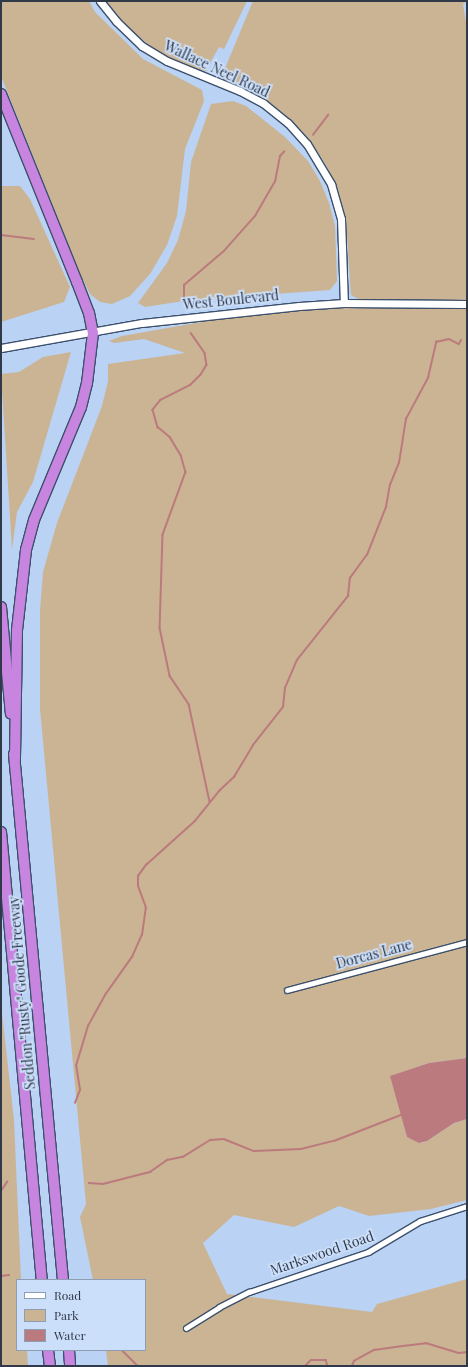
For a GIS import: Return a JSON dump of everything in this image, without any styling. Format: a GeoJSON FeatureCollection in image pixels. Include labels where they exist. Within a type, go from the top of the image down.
{"type":"FeatureCollection","features":[{"type":"Feature","properties":{"kind":"highway"},"geometry":{"type":"LineString","coordinates":[[1,94],[82,294],[93,333],[88,383],[81,407],[34,520],[26,550],[20,586],[17,630],[15,759]]}},
{"type":"Feature","properties":{"kind":"highway","name":"Seddon \"Rusty\" Goode Freeway"},"geometry":{"type":"LineString","coordinates":[[1,607],[63,1279]]}},
{"type":"Feature","properties":{"kind":"highway","name":"Seddon \"Rusty\" Goode Freeway"},"geometry":{"type":"LineString","coordinates":[[1,837],[42,1279]]}},
{"type":"Feature","properties":{"kind":"highway"},"geometry":{"type":"LineString","coordinates":[[48,1351],[50,1366]]}},
{"type":"Feature","properties":{"kind":"highway"},"geometry":{"type":"LineString","coordinates":[[69,1351],[70,1366]]}},
{"type":"Feature","properties":{"kind":"street","name":"Wallace Neel Road"},"geometry":{"type":"LineString","coordinates":[[100,1],[116,21],[142,46],[167,61],[240,91],[263,103],[288,123],[307,144],[331,184],[341,219],[344,303]]}},
{"type":"Feature","properties":{"kind":"street","name":"West Boulevard"},"geometry":{"type":"LineString","coordinates":[[1,348],[150,322],[344,303],[467,304]]}},
{"type":"Feature","properties":{"kind":"street","name":"Dorcas Lane"},"geometry":{"type":"LineString","coordinates":[[287,990],[467,942]]}},
{"type":"Feature","properties":{"kind":"street","name":"Markswood Road"},"geometry":{"type":"LineString","coordinates":[[186,1328],[219,1307],[249,1292],[368,1252],[420,1221],[467,1206]]}},
{"type":"Feature","properties":{"kind":"green space"},"geometry":{"type":"Polygon","coordinates":[[[1,1],[89,1],[95,12],[143,59],[202,90],[204,101],[185,149],[177,216],[167,245],[150,274],[130,296],[112,304],[100,302],[90,294],[81,276],[1,76],[1,1]]]}},
{"type":"Feature","properties":{"kind":"green space"},"geometry":{"type":"Polygon","coordinates":[[[104,1],[247,1],[224,49],[219,47],[205,72],[178,63],[151,47],[113,14],[104,1]]]}},
{"type":"Feature","properties":{"kind":"green space"},"geometry":{"type":"Polygon","coordinates":[[[253,1],[467,1],[463,4],[467,28],[467,301],[360,300],[351,295],[346,220],[338,190],[326,165],[309,139],[283,113],[251,91],[221,78],[253,1]]]}},
{"type":"Feature","properties":{"kind":"green space"},"geometry":{"type":"Polygon","coordinates":[[[233,101],[246,106],[285,137],[308,161],[320,181],[329,203],[335,226],[337,281],[330,290],[190,300],[145,307],[138,303],[167,263],[178,240],[186,211],[191,162],[211,104],[233,101]]]}},
{"type":"Feature","properties":{"kind":"green space"},"geometry":{"type":"Polygon","coordinates":[[[1,186],[20,186],[30,199],[70,287],[64,302],[1,322],[1,186]]]}},
{"type":"Feature","properties":{"kind":"green space"},"geometry":{"type":"Polygon","coordinates":[[[314,308],[467,308],[467,1058],[429,1063],[391,1076],[407,1137],[421,1143],[427,1141],[454,1123],[467,1119],[467,1200],[431,1209],[369,1216],[339,1206],[294,1227],[234,1215],[203,1243],[227,1294],[372,1312],[377,1304],[467,1279],[467,1366],[108,1366],[106,1351],[146,1351],[146,1279],[93,1279],[80,1217],[86,1204],[40,709],[40,610],[43,572],[57,523],[102,406],[108,381],[108,364],[185,353],[144,339],[114,343],[109,341],[122,336],[213,320],[314,308]]]}},
{"type":"Feature","properties":{"kind":"green space"},"geometry":{"type":"Polygon","coordinates":[[[71,352],[33,482],[17,512],[12,550],[1,374],[19,372],[43,357],[71,352]]]}},
{"type":"Feature","properties":{"kind":"green space"},"geometry":{"type":"Polygon","coordinates":[[[1,1004],[14,1120],[21,1279],[16,1279],[16,1351],[27,1351],[28,1366],[1,1366],[1,1004]]]}},
{"type":"Feature","properties":{"kind":"water"},"geometry":{"type":"Polygon","coordinates":[[[467,1058],[467,1119],[454,1123],[427,1141],[419,1143],[407,1137],[390,1076],[429,1063],[467,1058]]]}},
{"type":"Feature","properties":{"kind":"waterway"},"geometry":{"type":"LineString","coordinates":[[313,135],[328,115]]}},
{"type":"Feature","properties":{"kind":"waterway"},"geometry":{"type":"LineString","coordinates":[[184,299],[184,285],[224,251],[255,216],[275,182],[280,156],[284,152]]}},
{"type":"Feature","properties":{"kind":"waterway"},"geometry":{"type":"LineString","coordinates":[[1,235],[34,239]]}},
{"type":"Feature","properties":{"kind":"waterway"},"geometry":{"type":"LineString","coordinates":[[191,333],[205,353],[207,365],[201,375],[191,385],[161,400],[153,410],[158,427],[170,437],[181,455],[186,472],[163,535],[160,628],[170,676],[189,704],[210,802]]}},
{"type":"Feature","properties":{"kind":"waterway"},"geometry":{"type":"LineString","coordinates":[[75,1103],[80,1090],[76,1066],[88,1026],[105,995],[132,957],[142,935],[146,908],[138,886],[138,876],[146,865],[195,821],[219,791],[234,777],[253,745],[283,707],[285,688],[297,660],[348,596],[350,578],[367,555],[386,507],[390,485],[399,463],[406,419],[428,378],[436,342],[449,339],[459,344],[461,340]]}},
{"type":"Feature","properties":{"kind":"waterway"},"geometry":{"type":"LineString","coordinates":[[89,1183],[103,1184],[150,1172],[167,1160],[183,1157],[210,1140],[224,1139],[254,1151],[301,1149],[334,1141],[401,1115]]}},
{"type":"Feature","properties":{"kind":"waterway"},"geometry":{"type":"LineString","coordinates":[[1,1191],[7,1182]]}},
{"type":"Feature","properties":{"kind":"waterway"},"geometry":{"type":"LineString","coordinates":[[1,1276],[9,1275]]}},
{"type":"Feature","properties":{"kind":"waterway"},"geometry":{"type":"LineString","coordinates":[[352,1366],[354,1361],[374,1350],[426,1343],[459,1353],[467,1352]]}},
{"type":"Feature","properties":{"kind":"waterway"},"geometry":{"type":"LineString","coordinates":[[123,1351],[138,1366]]}},
{"type":"Feature","properties":{"kind":"waterway"},"geometry":{"type":"LineString","coordinates":[[305,1366],[311,1360],[326,1360],[328,1366]]}}]}
